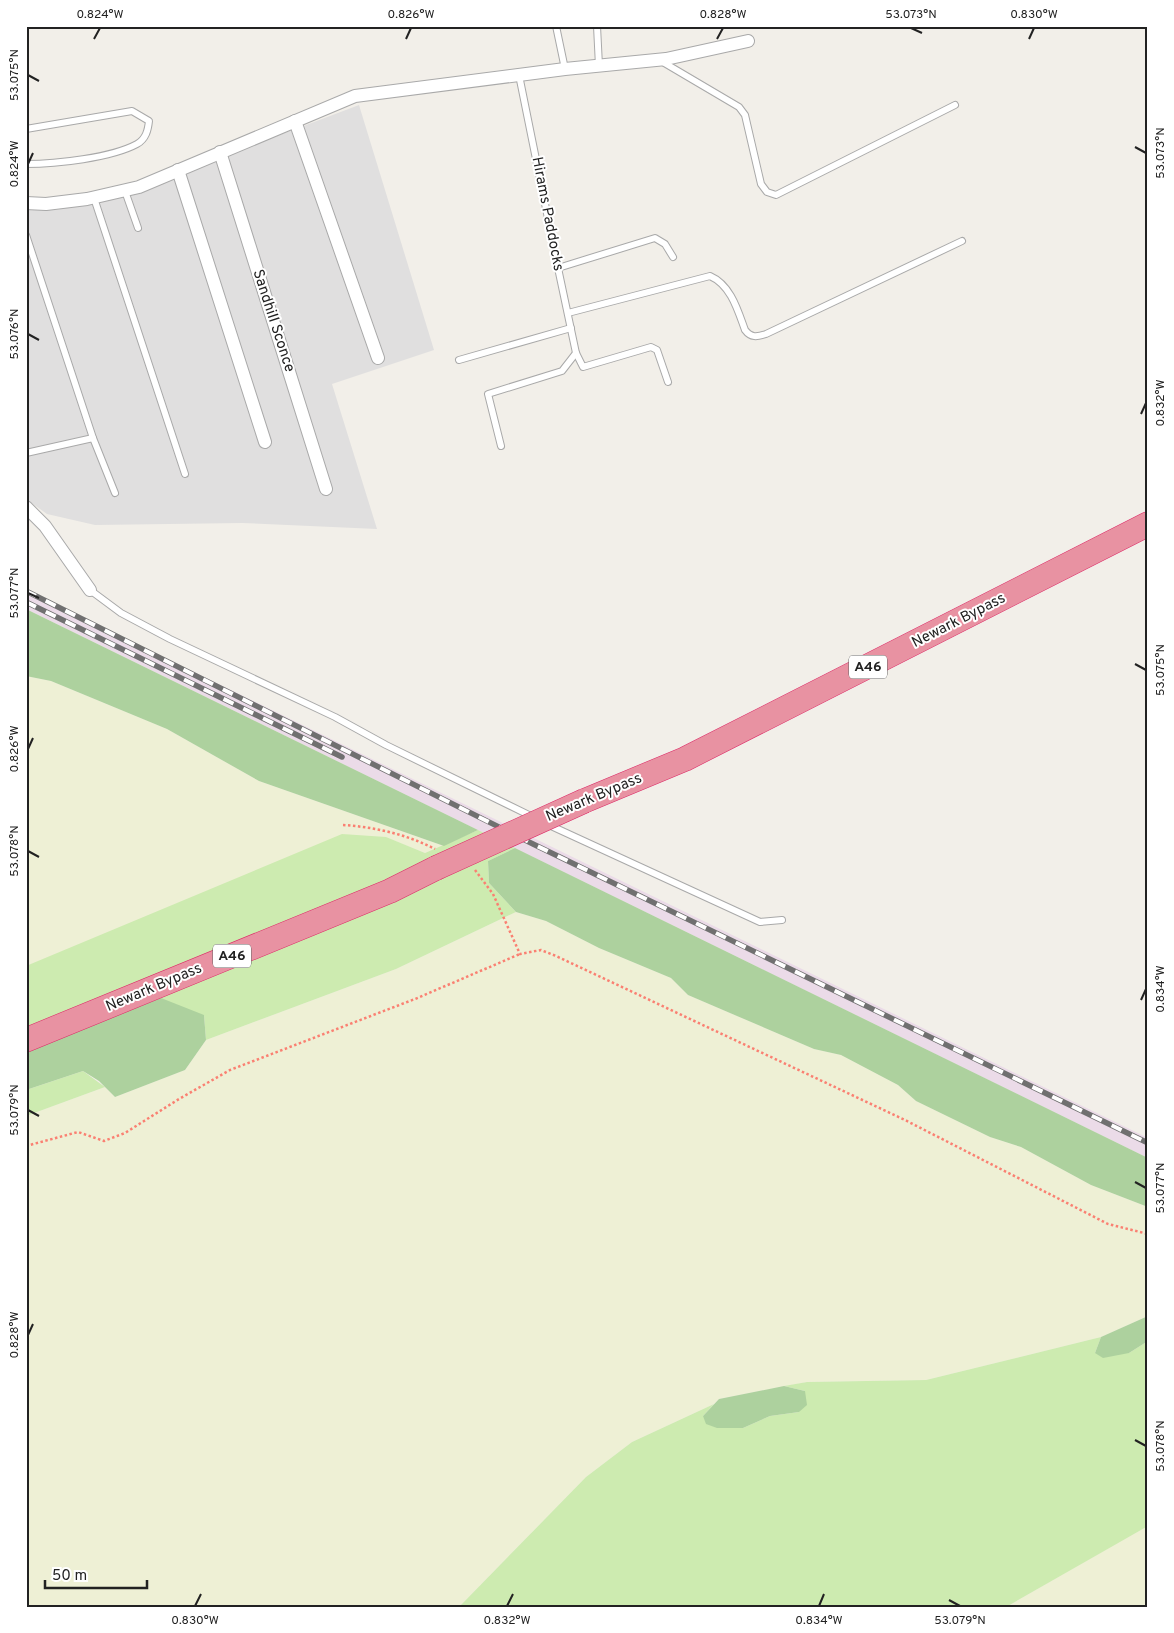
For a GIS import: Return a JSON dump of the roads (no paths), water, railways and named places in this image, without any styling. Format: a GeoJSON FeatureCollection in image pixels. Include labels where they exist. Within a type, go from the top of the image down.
{"type":"FeatureCollection","features":[{"type":"Feature","properties":{"kind":"highway","name":"Newark Bypass"},"geometry":{"type":"LineString","coordinates":[[26,1040],[390,891],[436,859],[685,759],[1148,524]]}},
{"type":"Feature","properties":{"kind":"street"},"geometry":{"type":"LineString","coordinates":[[26,203],[46,204],[94,198],[139,188],[355,96],[565,69],[659,60],[748,41]]}},
{"type":"Feature","properties":{"kind":"street"},"geometry":{"type":"LineString","coordinates":[[295,121],[378,358]]}},
{"type":"Feature","properties":{"kind":"street","name":"Sandhill Sconce"},"geometry":{"type":"LineString","coordinates":[[220,152],[326,490]]}},
{"type":"Feature","properties":{"kind":"street"},"geometry":{"type":"LineString","coordinates":[[178,170],[265,442]]}},
{"type":"Feature","properties":{"kind":"street"},"geometry":{"type":"LineString","coordinates":[[26,507],[45,526],[90,590]]}},
{"type":"Feature","properties":{"kind":"lane"},"geometry":{"type":"LineString","coordinates":[[556,26],[565,69]]}},
{"type":"Feature","properties":{"kind":"lane"},"geometry":{"type":"LineString","coordinates":[[597,26],[599,66]]}},
{"type":"Feature","properties":{"kind":"lane"},"geometry":{"type":"LineString","coordinates":[[659,60],[739,107],[745,115],[761,184],[766,192],[776,196],[955,105]]}},
{"type":"Feature","properties":{"kind":"lane","name":"Hirams Paddocks"},"geometry":{"type":"LineString","coordinates":[[519,75],[576,353]]}},
{"type":"Feature","properties":{"kind":"lane"},"geometry":{"type":"LineString","coordinates":[[26,129],[132,111],[149,121],[148,133],[138,144],[100,156],[46,164],[26,164]]}},
{"type":"Feature","properties":{"kind":"lane"},"geometry":{"type":"LineString","coordinates":[[125,191],[138,228]]}},
{"type":"Feature","properties":{"kind":"lane"},"geometry":{"type":"LineString","coordinates":[[94,198],[185,474]]}},
{"type":"Feature","properties":{"kind":"lane"},"geometry":{"type":"LineString","coordinates":[[26,235],[93,438],[115,494]]}},
{"type":"Feature","properties":{"kind":"lane"},"geometry":{"type":"LineString","coordinates":[[558,268],[655,238],[665,244],[673,257]]}},
{"type":"Feature","properties":{"kind":"lane"},"geometry":{"type":"LineString","coordinates":[[568,313],[710,276],[722,284],[731,296],[744,330],[749,335],[755,337],[766,334],[962,241]]}},
{"type":"Feature","properties":{"kind":"lane"},"geometry":{"type":"LineString","coordinates":[[459,360],[571,328]]}},
{"type":"Feature","properties":{"kind":"lane"},"geometry":{"type":"LineString","coordinates":[[501,446],[488,394],[562,371],[576,353],[583,367],[651,347],[657,350],[668,382]]}},
{"type":"Feature","properties":{"kind":"lane"},"geometry":{"type":"LineString","coordinates":[[26,454],[93,438]]}},
{"type":"Feature","properties":{"kind":"lane"},"geometry":{"type":"LineString","coordinates":[[90,590],[121,613],[334,717],[495,799],[760,922],[782,920]]}},
{"type":"Feature","properties":{"kind":"railway"},"geometry":{"type":"LineString","coordinates":[[26,591],[533,844],[1148,1143]]}},
{"type":"Feature","properties":{"kind":"railway"},"geometry":{"type":"LineString","coordinates":[[26,602],[342,757]]}}]}
